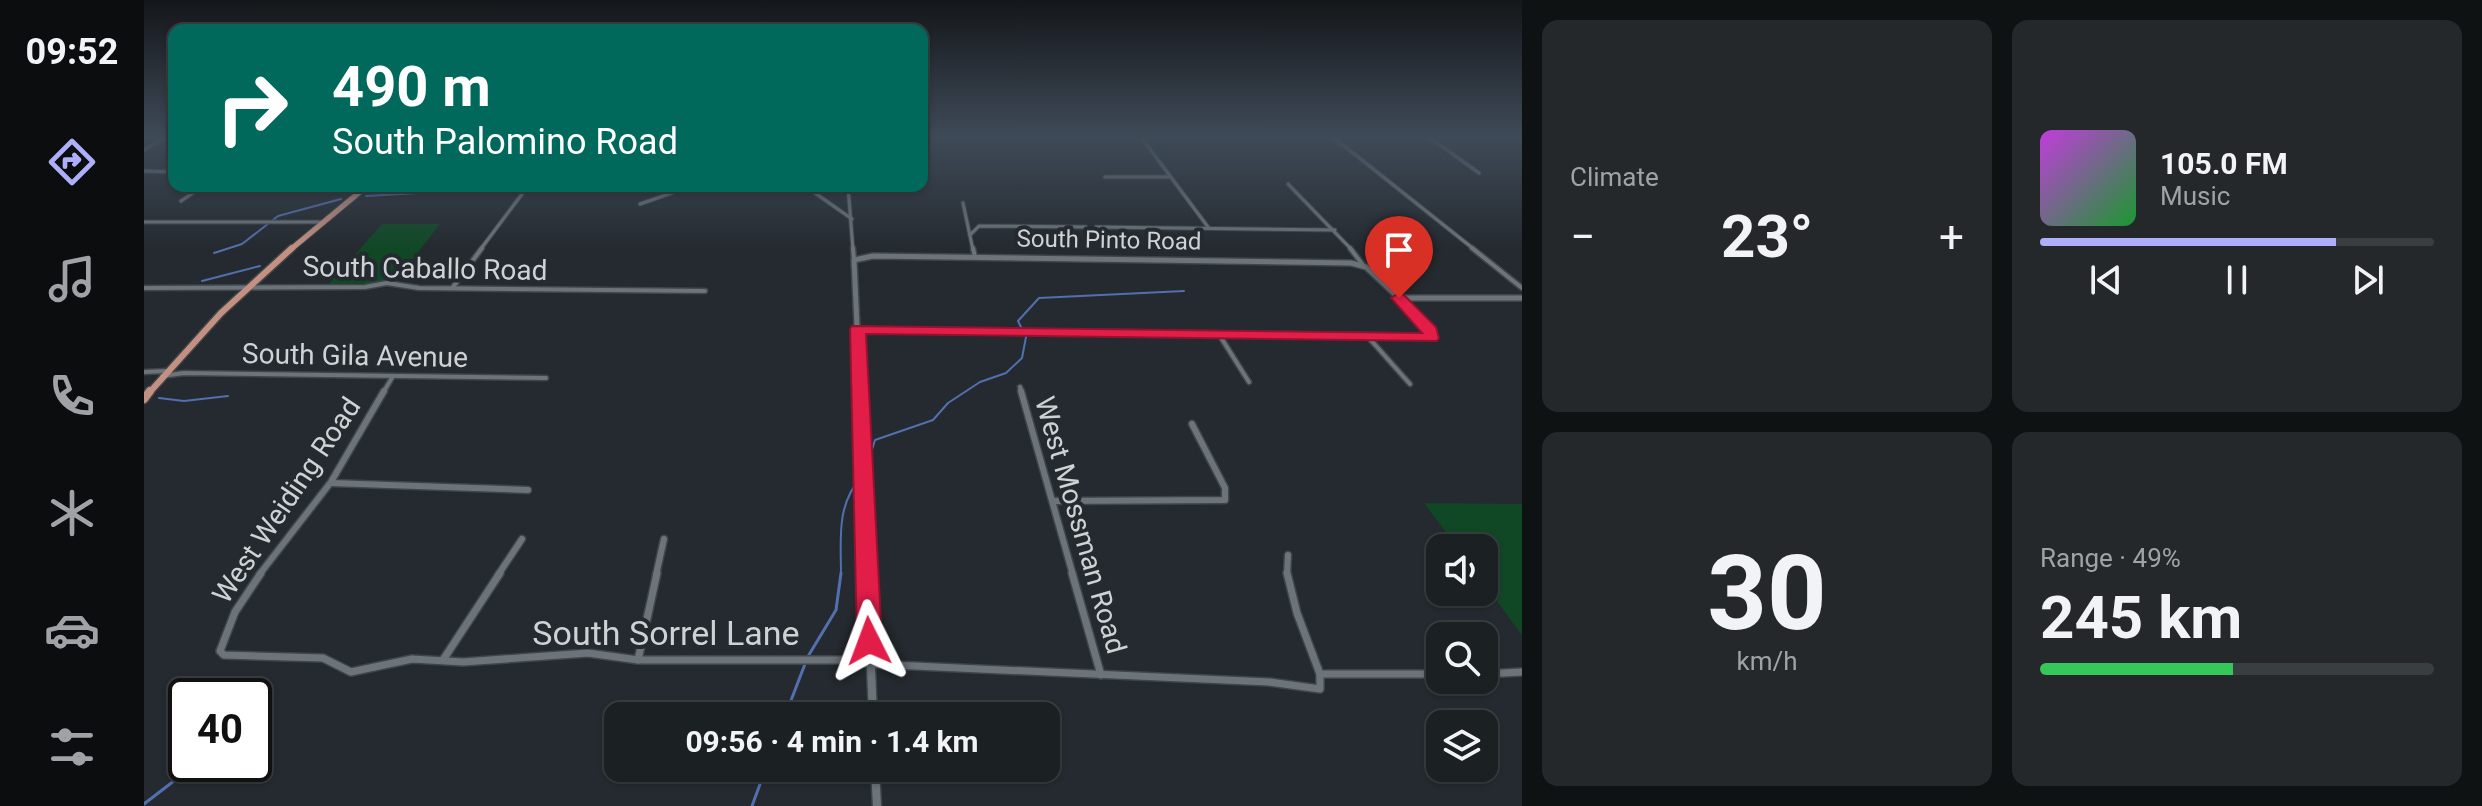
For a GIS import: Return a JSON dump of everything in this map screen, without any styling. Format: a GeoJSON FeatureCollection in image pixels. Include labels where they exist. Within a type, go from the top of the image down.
{"type":"FeatureCollection","features":[{"type":"Feature","properties":{"kind":"main road"},"geometry":{"type":"LineString","coordinates":[[144,399],[204,328],[247,287],[360,192]]}},
{"type":"Feature","properties":{"kind":"street"},"geometry":{"type":"LineString","coordinates":[[1380,175],[1522,288]]}},
{"type":"Feature","properties":{"kind":"street"},"geometry":{"type":"LineString","coordinates":[[1105,177],[1171,177],[1209,228]]}},
{"type":"Feature","properties":{"kind":"street"},"geometry":{"type":"LineString","coordinates":[[858,329],[1431,338],[1430,331],[1288,184]]}},
{"type":"Feature","properties":{"kind":"street"},"geometry":{"type":"LineString","coordinates":[[181,201],[194,192]]}},
{"type":"Feature","properties":{"kind":"street"},"geometry":{"type":"LineString","coordinates":[[453,288],[523,192]]}},
{"type":"Feature","properties":{"kind":"street"},"geometry":{"type":"LineString","coordinates":[[640,204],[675,192]]}},
{"type":"Feature","properties":{"kind":"street"},"geometry":{"type":"LineString","coordinates":[[814,192],[852,219]]}},
{"type":"Feature","properties":{"kind":"street"},"geometry":{"type":"LineString","coordinates":[[849,192],[858,329],[872,702]]}},
{"type":"Feature","properties":{"kind":"street"},"geometry":{"type":"LineString","coordinates":[[963,203],[975,257]]}},
{"type":"Feature","properties":{"kind":"street"},"geometry":{"type":"LineString","coordinates":[[144,222],[323,222]]}},
{"type":"Feature","properties":{"kind":"street"},"geometry":{"type":"LineString","coordinates":[[970,235],[979,226],[1086,227]]}},
{"type":"Feature","properties":{"kind":"street"},"geometry":{"type":"LineString","coordinates":[[1096,227],[1335,230]]}},
{"type":"Feature","properties":{"kind":"street","name":"South Pinto Road"},"geometry":{"type":"LineString","coordinates":[[854,260],[873,256],[975,257],[1312,261],[1363,265]]}},
{"type":"Feature","properties":{"kind":"street","name":"South Caballo Road"},"geometry":{"type":"LineString","coordinates":[[144,288],[365,287],[387,283],[419,288],[705,291]]}},
{"type":"Feature","properties":{"kind":"street"},"geometry":{"type":"LineString","coordinates":[[598,297],[601,291]]}},
{"type":"Feature","properties":{"kind":"street"},"geometry":{"type":"LineString","coordinates":[[1399,298],[1522,298]]}},
{"type":"Feature","properties":{"kind":"street"},"geometry":{"type":"LineString","coordinates":[[1220,335],[1249,382]]}},
{"type":"Feature","properties":{"kind":"street"},"geometry":{"type":"LineString","coordinates":[[1368,337],[1410,384]]}},
{"type":"Feature","properties":{"kind":"street","name":"South Gila Avenue"},"geometry":{"type":"LineString","coordinates":[[144,372],[547,377]]}},
{"type":"Feature","properties":{"kind":"street","name":"West Weiding Road"},"geometry":{"type":"LineString","coordinates":[[220,651],[226,630],[274,556],[331,483],[393,376]]}},
{"type":"Feature","properties":{"kind":"street","name":"West Mossman Road"},"geometry":{"type":"LineString","coordinates":[[1020,387],[1101,675]]}},
{"type":"Feature","properties":{"kind":"street"},"geometry":{"type":"LineString","coordinates":[[1054,501],[1225,500],[1225,488],[1192,424]]}},
{"type":"Feature","properties":{"kind":"street"},"geometry":{"type":"LineString","coordinates":[[331,483],[528,490]]}},
{"type":"Feature","properties":{"kind":"street"},"geometry":{"type":"LineString","coordinates":[[443,660],[522,539]]}},
{"type":"Feature","properties":{"kind":"street"},"geometry":{"type":"LineString","coordinates":[[638,660],[664,539]]}},
{"type":"Feature","properties":{"kind":"street"},"geometry":{"type":"LineString","coordinates":[[1288,555],[1285,562],[1289,590],[1300,611],[1320,674]]}},
{"type":"Feature","properties":{"kind":"street","name":"South Sorrel Lane"},"geometry":{"type":"LineString","coordinates":[[220,651],[233,657],[323,658],[351,672],[397,660],[463,662],[588,653],[638,660],[845,660],[871,664],[1269,682],[1320,689],[1320,674],[1426,674]]}},
{"type":"Feature","properties":{"kind":"street"},"geometry":{"type":"LineString","coordinates":[[1498,673],[1522,672]]}},
{"type":"Feature","properties":{"kind":"street"},"geometry":{"type":"LineString","coordinates":[[876,782],[877,806]]}},
{"type":"Feature","properties":{"kind":"green space"},"geometry":{"type":"Polygon","coordinates":[[[382,224],[440,224],[395,282],[328,285],[382,224]]]}},
{"type":"Feature","properties":{"kind":"green space"},"geometry":{"type":"Polygon","coordinates":[[[1424,503],[1522,504],[1522,635],[1498,603],[1498,534],[1447,534],[1424,503]]]}},
{"type":"Feature","properties":{"kind":"waterway"},"geometry":{"type":"LineString","coordinates":[[366,196],[423,192]]}},
{"type":"Feature","properties":{"kind":"waterway"},"geometry":{"type":"LineString","coordinates":[[214,253],[242,244],[278,216],[341,199]]}},
{"type":"Feature","properties":{"kind":"waterway"},"geometry":{"type":"LineString","coordinates":[[202,281],[260,266]]}},
{"type":"Feature","properties":{"kind":"waterway"},"geometry":{"type":"LineString","coordinates":[[865,473],[875,440],[933,420],[948,403],[980,382],[1006,373],[1022,358],[1026,337],[1018,321],[1039,298],[1184,291]]}},
{"type":"Feature","properties":{"kind":"waterway"},"geometry":{"type":"LineString","coordinates":[[159,398],[184,401],[228,396]]}},
{"type":"Feature","properties":{"kind":"waterway"},"geometry":{"type":"LineString","coordinates":[[841,573],[844,511],[847,499],[861,477]]}},
{"type":"Feature","properties":{"kind":"waterway"},"geometry":{"type":"LineString","coordinates":[[807,658],[836,610],[841,573]]}},
{"type":"Feature","properties":{"kind":"waterway"},"geometry":{"type":"LineString","coordinates":[[790,702],[805,664]]}},
{"type":"Feature","properties":{"kind":"waterway"},"geometry":{"type":"LineString","coordinates":[[144,804],[173,782]]}},
{"type":"Feature","properties":{"kind":"waterway"},"geometry":{"type":"LineString","coordinates":[[752,806],[761,782]]}},
{"type":"Feature","properties":{"kind":"route"},"geometry":{"type":"LineString","coordinates":[[869,641],[858,329],[1431,338],[1433,334],[1399,298]]}}]}
